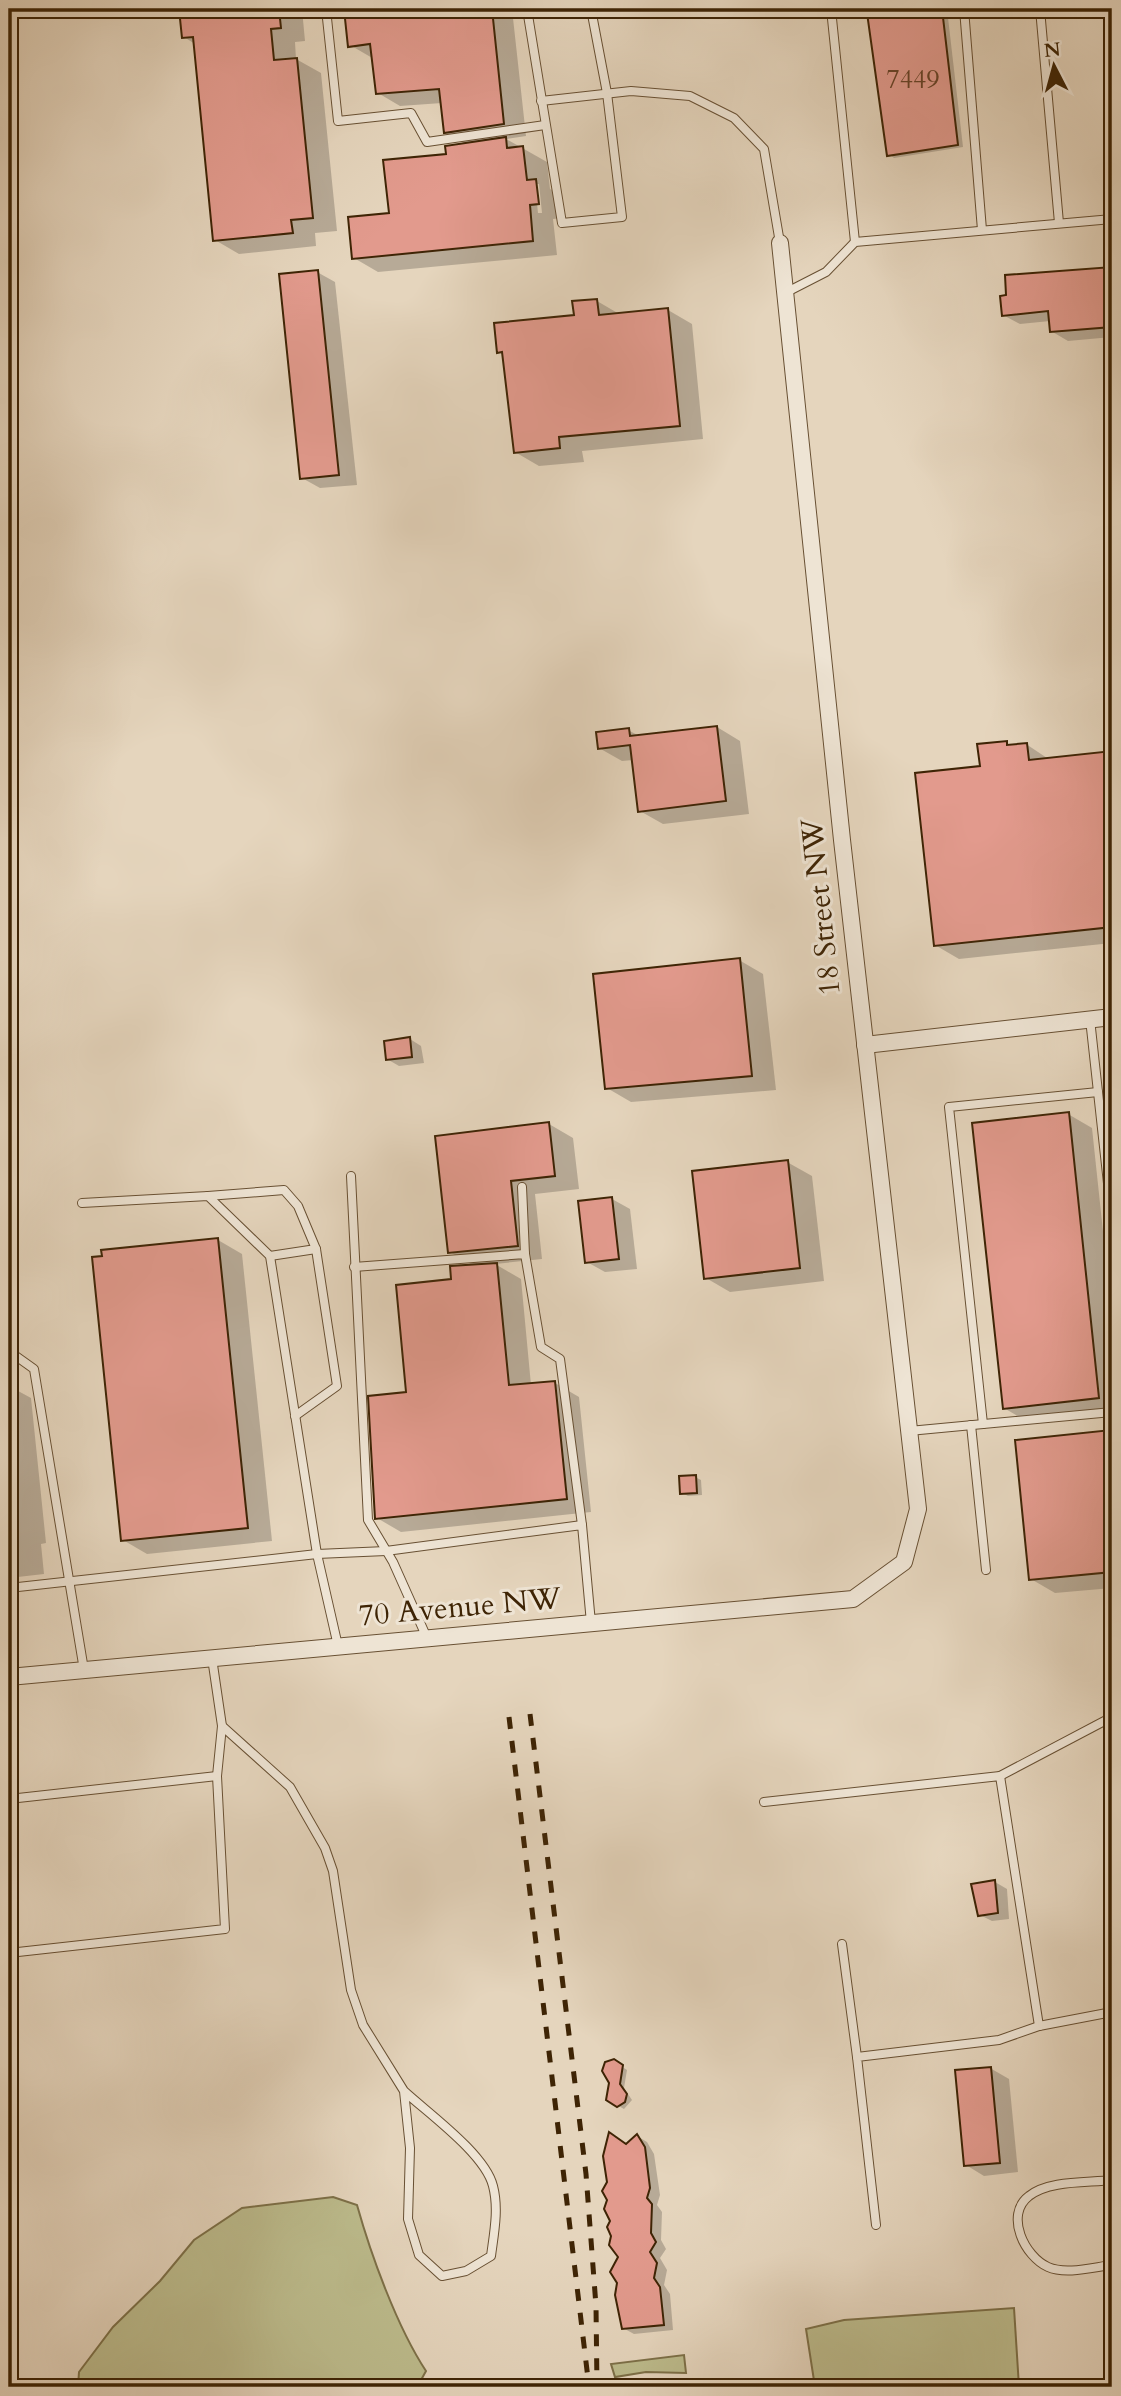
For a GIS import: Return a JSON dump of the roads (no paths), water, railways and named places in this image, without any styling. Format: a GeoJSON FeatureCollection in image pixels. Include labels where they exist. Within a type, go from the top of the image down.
{"type":"FeatureCollection","features":[{"type":"Feature","properties":{"kind":"street","name":"18 Street NW"},"geometry":{"type":"LineString","coordinates":[[780,243],[864,1045],[918,1509],[904,1562]]}},
{"type":"Feature","properties":{"kind":"street"},"geometry":{"type":"LineString","coordinates":[[864,1045],[1112,1017]]}},
{"type":"Feature","properties":{"kind":"street","name":"70 Avenue NW"},"geometry":{"type":"LineString","coordinates":[[9,1677],[853,1599],[904,1562]]}},
{"type":"Feature","properties":{"kind":"lane"},"geometry":{"type":"LineString","coordinates":[[326,9],[338,121],[411,113],[426,142],[545,125]]}},
{"type":"Feature","properties":{"kind":"lane"},"geometry":{"type":"LineString","coordinates":[[527,9],[562,223],[622,217],[607,93],[591,9]]}},
{"type":"Feature","properties":{"kind":"lane"},"geometry":{"type":"LineString","coordinates":[[831,9],[855,242]]}},
{"type":"Feature","properties":{"kind":"lane"},"geometry":{"type":"LineString","coordinates":[[964,9],[982,230]]}},
{"type":"Feature","properties":{"kind":"lane"},"geometry":{"type":"LineString","coordinates":[[1040,9],[1059,223]]}},
{"type":"Feature","properties":{"kind":"lane"},"geometry":{"type":"LineString","coordinates":[[1111,9],[1112,22]]}},
{"type":"Feature","properties":{"kind":"lane"},"geometry":{"type":"LineString","coordinates":[[541,101],[631,91],[690,96],[734,118],[764,149],[780,243]]}},
{"type":"Feature","properties":{"kind":"lane"},"geometry":{"type":"LineString","coordinates":[[785,293],[826,272],[855,242],[1112,219]]}},
{"type":"Feature","properties":{"kind":"lane"},"geometry":{"type":"LineString","coordinates":[[1090,1019],[1112,1220]]}},
{"type":"Feature","properties":{"kind":"lane"},"geometry":{"type":"LineString","coordinates":[[983,1424],[949,1107],[1098,1092]]}},
{"type":"Feature","properties":{"kind":"lane"},"geometry":{"type":"LineString","coordinates":[[351,1176],[368,1520],[386,1551],[427,1638]]}},
{"type":"Feature","properties":{"kind":"lane"},"geometry":{"type":"LineString","coordinates":[[522,1187],[525,1254],[541,1347],[560,1359],[582,1525],[591,1623]]}},
{"type":"Feature","properties":{"kind":"lane"},"geometry":{"type":"LineString","coordinates":[[82,1203],[284,1190],[298,1206],[316,1249],[337,1386],[295,1416]]}},
{"type":"Feature","properties":{"kind":"lane"},"geometry":{"type":"LineString","coordinates":[[208,1196],[270,1256],[317,1554],[338,1646]]}},
{"type":"Feature","properties":{"kind":"lane"},"geometry":{"type":"LineString","coordinates":[[270,1256],[316,1249]]}},
{"type":"Feature","properties":{"kind":"lane"},"geometry":{"type":"LineString","coordinates":[[354,1267],[525,1254]]}},
{"type":"Feature","properties":{"kind":"lane"},"geometry":{"type":"LineString","coordinates":[[9,1354],[34,1369],[84,1670]]}},
{"type":"Feature","properties":{"kind":"lane"},"geometry":{"type":"LineString","coordinates":[[909,1432],[1112,1412]]}},
{"type":"Feature","properties":{"kind":"lane"},"geometry":{"type":"LineString","coordinates":[[971,1425],[986,1570]]}},
{"type":"Feature","properties":{"kind":"lane"},"geometry":{"type":"LineString","coordinates":[[9,1588],[317,1554],[386,1551],[582,1525]]}},
{"type":"Feature","properties":{"kind":"lane"},"geometry":{"type":"LineString","coordinates":[[9,1953],[225,1929],[217,1776],[222,1726],[212,1658]]}},
{"type":"Feature","properties":{"kind":"lane"},"geometry":{"type":"LineString","coordinates":[[764,1802],[1000,1776],[1112,1717]]}},
{"type":"Feature","properties":{"kind":"lane"},"geometry":{"type":"LineString","coordinates":[[222,1726],[290,1787],[325,1848],[333,1871],[352,1990],[363,2025],[404,2091],[481,2162],[493,2185],[496,2216],[491,2256],[466,2271],[442,2276],[419,2255],[408,2219],[410,2148],[404,2091]]}},
{"type":"Feature","properties":{"kind":"lane"},"geometry":{"type":"LineString","coordinates":[[9,1799],[217,1776]]}},
{"type":"Feature","properties":{"kind":"lane"},"geometry":{"type":"LineString","coordinates":[[1000,1776],[1039,2026]]}},
{"type":"Feature","properties":{"kind":"lane"},"geometry":{"type":"LineString","coordinates":[[842,1944],[876,2225]]}},
{"type":"Feature","properties":{"kind":"lane"},"geometry":{"type":"LineString","coordinates":[[857,2057],[999,2040],[1039,2026],[1112,2012]]}},
{"type":"Feature","properties":{"kind":"lane"},"geometry":{"type":"LineString","coordinates":[[1112,2180],[1043,2189],[1027,2197],[1019,2213],[1018,2230],[1030,2253],[1049,2268],[1112,2265]]}},
{"type":"Feature","properties":{"kind":"railway"},"geometry":{"type":"LineString","coordinates":[[530,1714],[586,2174],[596,2306],[597,2387]]}},
{"type":"Feature","properties":{"kind":"railway"},"geometry":{"type":"LineString","coordinates":[[509,1717],[589,2387]]}}]}
